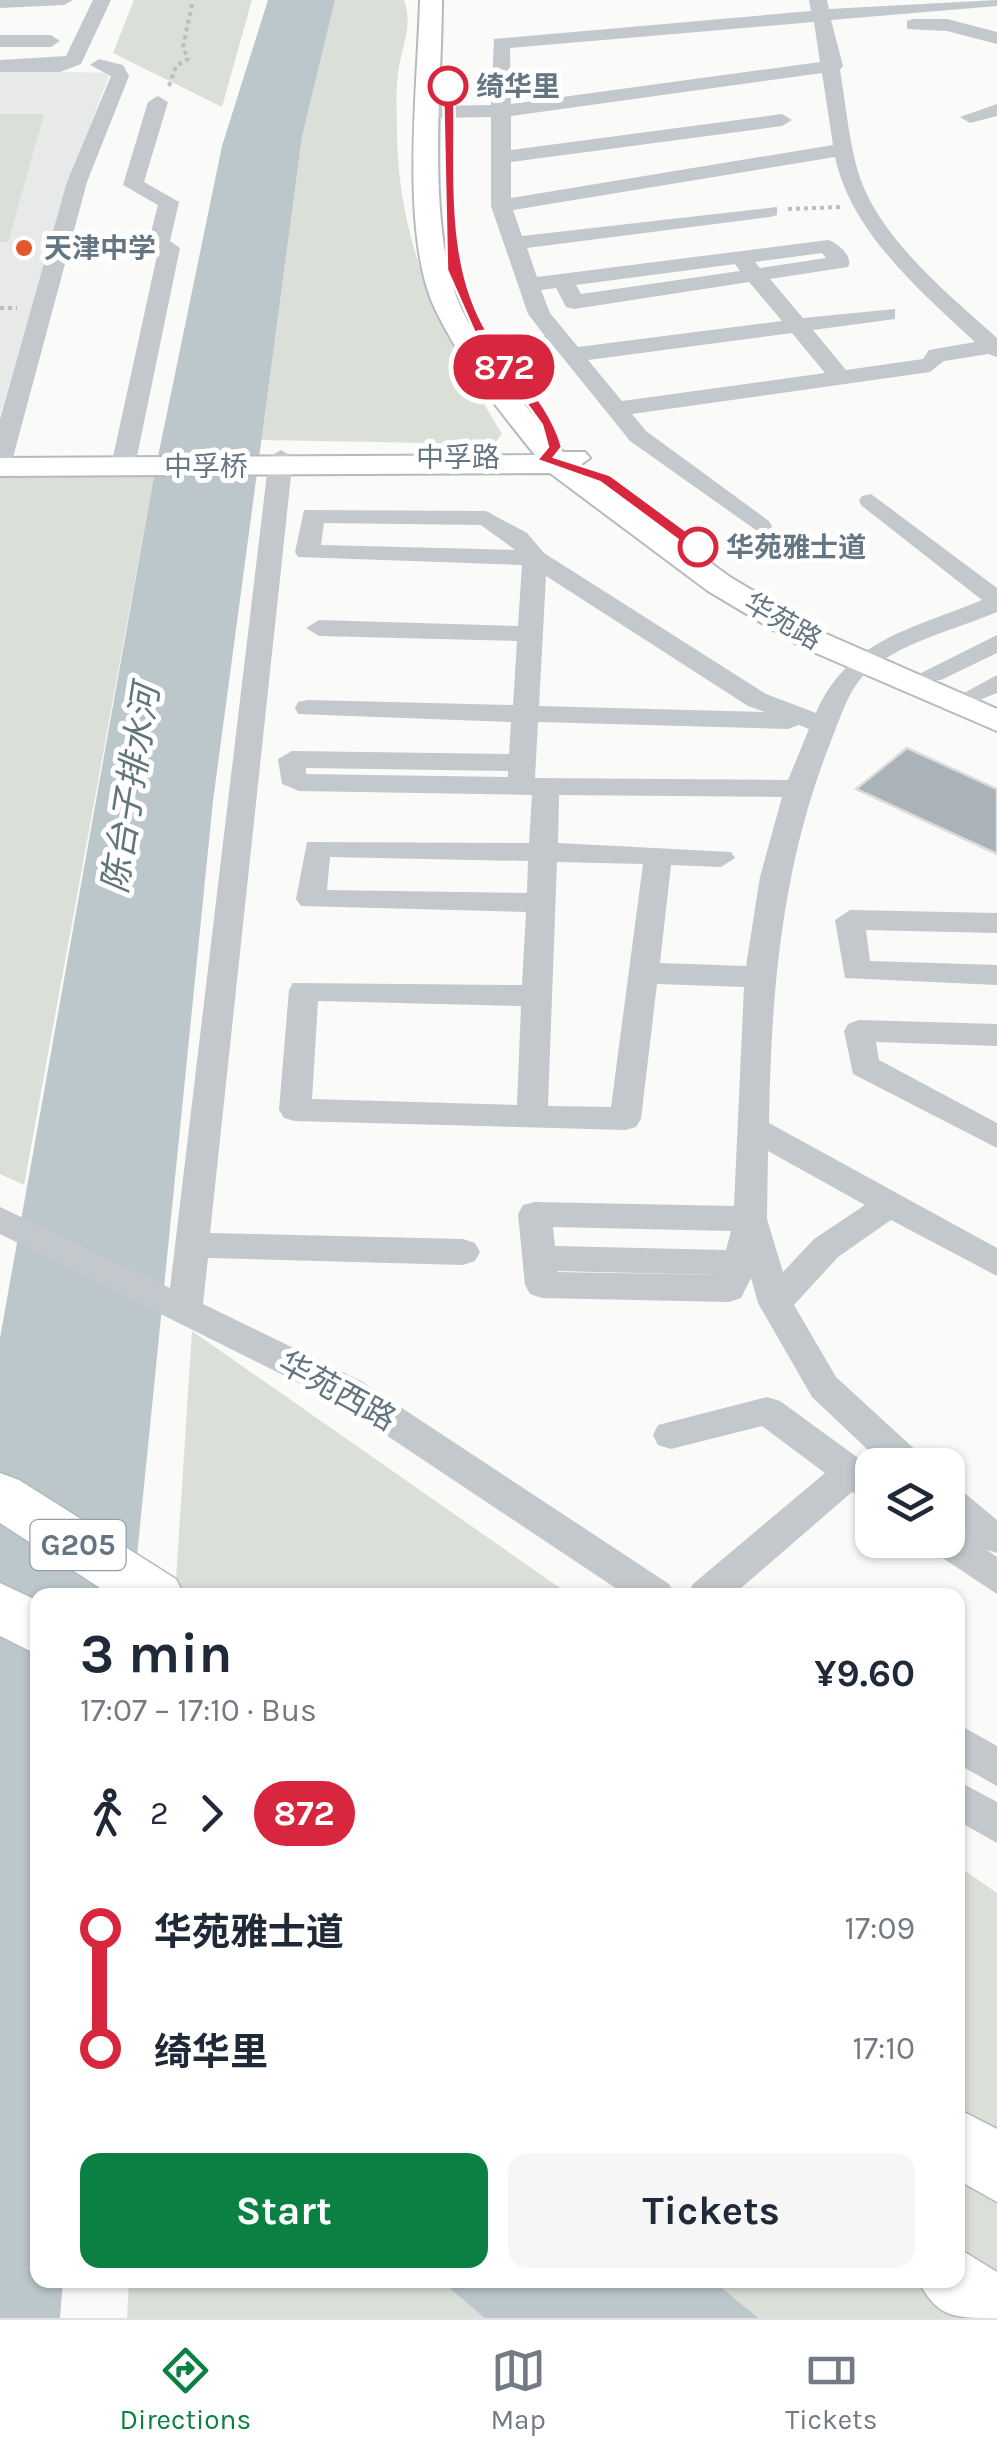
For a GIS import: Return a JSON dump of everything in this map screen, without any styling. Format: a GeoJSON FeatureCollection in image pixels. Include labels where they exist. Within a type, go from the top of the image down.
{"type":"FeatureCollection","features":[{"type":"Feature","properties":{"kind":"highway","name":"G205"},"geometry":{"type":"LineString","coordinates":[[0,1495],[145,1588]]}},
{"type":"Feature","properties":{"kind":"highway","name":"G205"},"geometry":{"type":"LineString","coordinates":[[0,1606],[30,1626]]}},
{"type":"Feature","properties":{"kind":"highway"},"geometry":{"type":"LineString","coordinates":[[965,2146],[997,2169]]}},
{"type":"Feature","properties":{"kind":"highway"},"geometry":{"type":"LineString","coordinates":[[963,2288],[997,2314]]}},
{"type":"Feature","properties":{"kind":"main road","name":"华苑路"},"geometry":{"type":"LineString","coordinates":[[444,2],[440,112],[428,213],[434,268],[448,309],[549,424],[556,464]]}},
{"type":"Feature","properties":{"kind":"main road","name":"华苑路"},"geometry":{"type":"LineString","coordinates":[[483,353],[556,464],[719,584],[786,626],[871,658],[990,693]]}},
{"type":"Feature","properties":{"kind":"main road","name":"中孚桥"},"geometry":{"type":"LineString","coordinates":[[132,462],[277,461]]}},
{"type":"Feature","properties":{"kind":"main road","name":"中孚路"},"geometry":{"type":"LineString","coordinates":[[277,461],[556,464]]}},
{"type":"Feature","properties":{"kind":"main road"},"geometry":{"type":"LineString","coordinates":[[0,462],[132,462]]}},
{"type":"Feature","properties":{"kind":"main road","name":"华苑路"},"geometry":{"type":"LineString","coordinates":[[871,658],[997,721]]}},
{"type":"Feature","properties":{"kind":"street"},"geometry":{"type":"LineString","coordinates":[[0,3],[64,0]]}},
{"type":"Feature","properties":{"kind":"street"},"geometry":{"type":"LineString","coordinates":[[0,66],[60,66],[74,60],[102,0]]}},
{"type":"Feature","properties":{"kind":"street"},"geometry":{"type":"LineString","coordinates":[[760,526],[638,436],[537,308],[501,206],[501,43],[997,1]]}},
{"type":"Feature","properties":{"kind":"street"},"geometry":{"type":"LineString","coordinates":[[821,14],[947,26],[997,38]]}},
{"type":"Feature","properties":{"kind":"street"},"geometry":{"type":"LineString","coordinates":[[821,14],[834,66],[850,177],[897,247],[946,303],[995,348]]}},
{"type":"Feature","properties":{"kind":"street"},"geometry":{"type":"LineString","coordinates":[[0,41],[51,41]]}},
{"type":"Feature","properties":{"kind":"street"},"geometry":{"type":"LineString","coordinates":[[0,462],[77,182],[120,76],[116,69],[99,65]]}},
{"type":"Feature","properties":{"kind":"street"},"geometry":{"type":"LineString","coordinates":[[440,112],[501,111],[694,80],[787,75],[834,66]]}},
{"type":"Feature","properties":{"kind":"street"},"geometry":{"type":"LineString","coordinates":[[694,80],[715,110],[700,131]]}},
{"type":"Feature","properties":{"kind":"street"},"geometry":{"type":"LineString","coordinates":[[132,462],[169,248],[159,244],[169,202],[134,185],[158,102]]}},
{"type":"Feature","properties":{"kind":"street"},"geometry":{"type":"LineString","coordinates":[[970,118],[997,110]]}},
{"type":"Feature","properties":{"kind":"street"},"geometry":{"type":"LineString","coordinates":[[500,157],[782,120]]}},
{"type":"Feature","properties":{"kind":"street"},"geometry":{"type":"LineString","coordinates":[[700,131],[725,170]]}},
{"type":"Feature","properties":{"kind":"street"},"geometry":{"type":"LineString","coordinates":[[501,206],[846,149]]}},
{"type":"Feature","properties":{"kind":"street"},"geometry":{"type":"LineString","coordinates":[[512,244],[770,211]]}},
{"type":"Feature","properties":{"kind":"street"},"geometry":{"type":"LineString","coordinates":[[528,285],[568,292],[748,266],[828,246],[833,252],[897,247]]}},
{"type":"Feature","properties":{"kind":"street"},"geometry":{"type":"LineString","coordinates":[[748,266],[840,377]]}},
{"type":"Feature","properties":{"kind":"street"},"geometry":{"type":"LineString","coordinates":[[537,308],[568,292]]}},
{"type":"Feature","properties":{"kind":"street"},"geometry":{"type":"LineString","coordinates":[[483,353],[796,326],[886,314]]}},
{"type":"Feature","properties":{"kind":"street"},"geometry":{"type":"LineString","coordinates":[[616,408],[930,364],[937,355],[995,348]]}},
{"type":"Feature","properties":{"kind":"street"},"geometry":{"type":"LineString","coordinates":[[179,1307],[192,1244],[277,461]]}},
{"type":"Feature","properties":{"kind":"street"},"geometry":{"type":"LineString","coordinates":[[750,1219],[536,1214],[542,1285],[728,1289],[740,1263],[750,1219],[764,925],[795,789],[845,680],[871,658],[997,602],[870,502]]}},
{"type":"Feature","properties":{"kind":"street"},"geometry":{"type":"LineString","coordinates":[[535,558],[308,552],[313,515],[466,518],[498,524],[535,558],[756,700],[824,725]]}},
{"type":"Feature","properties":{"kind":"street"},"geometry":{"type":"LineString","coordinates":[[532,1117],[543,852],[530,778],[526,712],[535,558]]}},
{"type":"Feature","properties":{"kind":"street"},"geometry":{"type":"LineString","coordinates":[[319,628],[530,634]]}},
{"type":"Feature","properties":{"kind":"street"},"geometry":{"type":"LineString","coordinates":[[932,674],[997,643]]}},
{"type":"Feature","properties":{"kind":"street"},"geometry":{"type":"LineString","coordinates":[[308,708],[526,712],[824,725]]}},
{"type":"Feature","properties":{"kind":"street"},"geometry":{"type":"LineString","coordinates":[[530,778],[298,782],[292,778],[292,760],[530,778],[795,789]]}},
{"type":"Feature","properties":{"kind":"street"},"geometry":{"type":"LineString","coordinates":[[541,904],[311,900],[318,848],[721,858]]}},
{"type":"Feature","properties":{"kind":"street"},"geometry":{"type":"LineString","coordinates":[[537,996],[304,990],[294,1110],[624,1119],[658,856]]}},
{"type":"Feature","properties":{"kind":"street"},"geometry":{"type":"LineString","coordinates":[[997,924],[850,920],[856,970],[997,975]]}},
{"type":"Feature","properties":{"kind":"street"},"geometry":{"type":"LineString","coordinates":[[643,973],[759,977]]}},
{"type":"Feature","properties":{"kind":"street"},"geometry":{"type":"LineString","coordinates":[[997,1035],[859,1030],[864,1066],[997,1137]]}},
{"type":"Feature","properties":{"kind":"street"},"geometry":{"type":"LineString","coordinates":[[753,1128],[997,1263]]}},
{"type":"Feature","properties":{"kind":"street"},"geometry":{"type":"LineString","coordinates":[[775,1304],[826,1248],[890,1204]]}},
{"type":"Feature","properties":{"kind":"street","name":"华苑西路"},"geometry":{"type":"LineString","coordinates":[[0,1219],[348,1391],[645,1588]]}},
{"type":"Feature","properties":{"kind":"street"},"geometry":{"type":"LineString","coordinates":[[750,1219],[775,1304],[824,1387],[890,1448]]}},
{"type":"Feature","properties":{"kind":"street"},"geometry":{"type":"LineString","coordinates":[[192,1244],[463,1252]]}},
{"type":"Feature","properties":{"kind":"street"},"geometry":{"type":"LineString","coordinates":[[671,1435],[767,1411],[855,1475]]}},
{"type":"Feature","properties":{"kind":"street"},"geometry":{"type":"LineString","coordinates":[[721,1588],[855,1485]]}},
{"type":"Feature","properties":{"kind":"street"},"geometry":{"type":"LineString","coordinates":[[965,1517],[997,1538]]}},
{"type":"Feature","properties":{"kind":"street"},"geometry":{"type":"LineString","coordinates":[[965,1555],[997,1578]]}},
{"type":"Feature","properties":{"kind":"street"},"geometry":{"type":"LineString","coordinates":[[965,1747],[997,1768]]}},
{"type":"Feature","properties":{"kind":"street"},"geometry":{"type":"LineString","coordinates":[[965,1804],[997,1826]]}},
{"type":"Feature","properties":{"kind":"path"},"geometry":{"type":"LineString","coordinates":[[158,102],[169,98],[176,66],[188,59],[183,47],[194,0]]}},
{"type":"Feature","properties":{"kind":"path"},"geometry":{"type":"LineString","coordinates":[[770,211],[810,206],[867,207]]}},
{"type":"Feature","properties":{"kind":"path"},"geometry":{"type":"LineString","coordinates":[[0,308],[23,308]]}},
{"type":"Feature","properties":{"kind":"shaded area"},"geometry":{"type":"Polygon","coordinates":[[[134,0],[252,0],[222,107],[113,53],[134,0]]]}},
{"type":"Feature","properties":{"kind":"shaded area"},"geometry":{"type":"Polygon","coordinates":[[[335,0],[404,0],[407,25],[398,75],[397,135],[406,217],[444,328],[502,434],[494,444],[261,440],[302,137],[335,0]]]}},
{"type":"Feature","properties":{"kind":"shaded area","name":"天津中学"},"geometry":{"type":"Polygon","coordinates":[[[0,70],[110,73],[68,184],[0,416],[0,70]]]}},
{"type":"Feature","properties":{"kind":"shaded area"},"geometry":{"type":"Polygon","coordinates":[[[0,114],[44,114],[8,242],[0,242],[0,114]]]}},
{"type":"Feature","properties":{"kind":"shaded area"},"geometry":{"type":"Polygon","coordinates":[[[0,476],[154,476],[24,1185],[0,1174],[0,476]]]}},
{"type":"Feature","properties":{"kind":"shaded area"},"geometry":{"type":"Polygon","coordinates":[[[192,1331],[560,1588],[175,1588],[192,1331]]]}},
{"type":"Feature","properties":{"kind":"shaded area"},"geometry":{"type":"Polygon","coordinates":[[[965,1871],[997,1893],[997,2318],[127,2318],[129,2288],[965,2288],[965,1871]]]}},
{"type":"Feature","properties":{"kind":"water","name":"陈台子排水河"},"geometry":{"type":"Polygon","coordinates":[[[268,0],[335,0],[302,137],[213,801],[134,1588],[30,1588],[30,2288],[62,2288],[60,2318],[0,2318],[0,1338],[154,476],[222,146],[268,0]]]}},
{"type":"Feature","properties":{"kind":"water"},"geometry":{"type":"Polygon","coordinates":[[[449,2288],[722,2288],[758,2318],[485,2318],[449,2288]]]}},
{"type":"Feature","properties":{"kind":"building"},"geometry":{"type":"Polygon","coordinates":[[[907,748],[997,789],[997,854],[856,789],[907,748]]]}},
{"type":"Feature","properties":{"kind":"bus line","name":"872"},"geometry":{"type":"LineString","coordinates":[[448,86],[454,270],[480,331],[520,390],[549,424],[555,447],[544,460],[584,468],[605,478],[698,547]]}},
{"type":"Feature","properties":{"kind":"place","name":"绮华里"},"geometry":{"type":"Point","coordinates":[448,86]}},
{"type":"Feature","properties":{"kind":"place","name":"天津中学"},"geometry":{"type":"Point","coordinates":[24,248]}},
{"type":"Feature","properties":{"kind":"place","name":"华苑雅士道"},"geometry":{"type":"Point","coordinates":[698,547]}}]}
